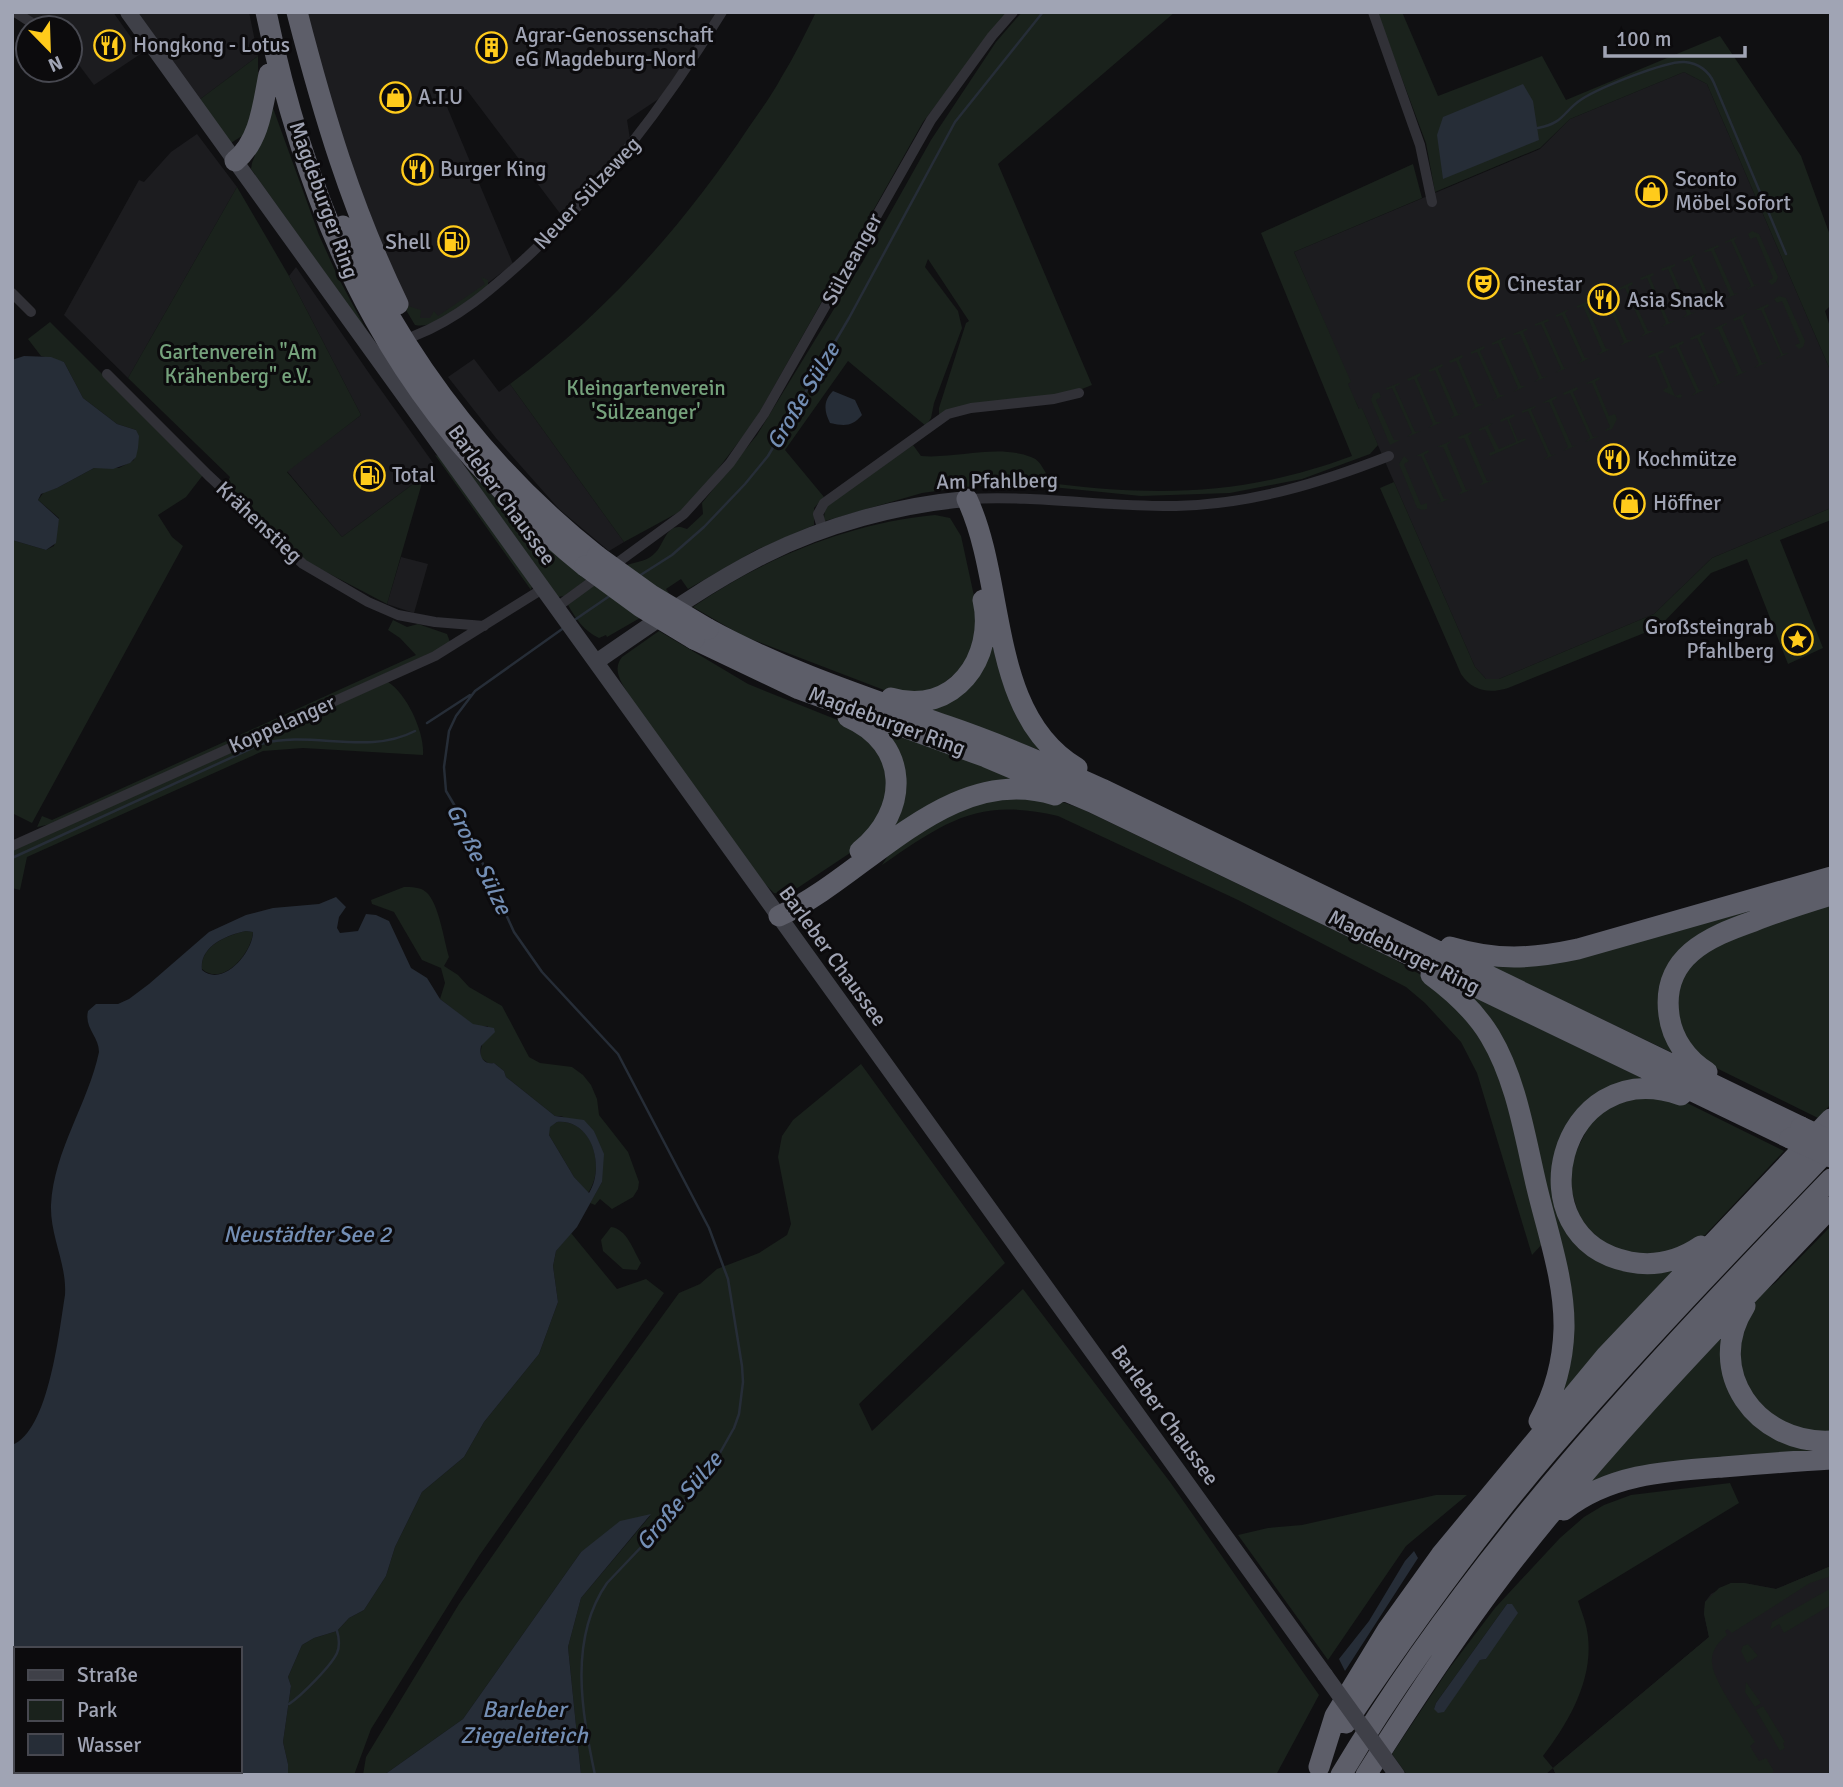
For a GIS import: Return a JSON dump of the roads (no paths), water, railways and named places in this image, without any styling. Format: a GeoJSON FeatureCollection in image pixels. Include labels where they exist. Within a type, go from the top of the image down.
{"type":"FeatureCollection","features":[{"type":"Feature","properties":{"kind":"highway"},"geometry":{"type":"LineString","coordinates":[[255,12],[285,131],[315,209],[326,219]]}},
{"type":"Feature","properties":{"kind":"highway","name":"Magdeburger Ring"},"geometry":{"type":"LineString","coordinates":[[266,12],[294,122],[326,219],[356,287],[384,338],[425,400],[501,490],[591,561],[651,595],[746,666],[799,690],[1130,811]]}},
{"type":"Feature","properties":{"kind":"highway","name":"Magdeburger Ring"},"geometry":{"type":"LineString","coordinates":[[278,12],[309,136],[338,216],[388,314],[436,388],[476,440],[591,561]]}},
{"type":"Feature","properties":{"kind":"highway"},"geometry":{"type":"LineString","coordinates":[[297,12],[340,166],[371,247],[433,372],[436,388]]}},
{"type":"Feature","properties":{"kind":"highway"},"geometry":{"type":"LineString","coordinates":[[235,161],[246,151],[255,134],[269,74]]}},
{"type":"Feature","properties":{"kind":"highway"},"geometry":{"type":"LineString","coordinates":[[834,687],[850,685],[897,699],[923,700],[954,688],[974,667],[984,643],[986,618],[964,522],[967,499]]}},
{"type":"Feature","properties":{"kind":"highway"},"geometry":{"type":"LineString","coordinates":[[779,916],[803,905],[934,813],[973,795],[1004,789],[1030,790],[1057,796],[1108,818],[1130,811],[1131,795],[1083,772],[1056,753],[1037,731],[1027,714],[1011,670],[977,521],[967,499]]}},
{"type":"Feature","properties":{"kind":"highway","name":"Magdeburger Ring"},"geometry":{"type":"LineString","coordinates":[[701,634],[834,687],[1019,753],[1130,811],[1796,1132]]}},
{"type":"Feature","properties":{"kind":"highway"},"geometry":{"type":"LineString","coordinates":[[779,916],[796,895],[846,862],[876,837],[889,819],[896,797],[894,765],[888,751],[876,736],[855,720],[805,699],[799,690]]}},
{"type":"Feature","properties":{"kind":"highway"},"geometry":{"type":"LineString","coordinates":[[1386,935],[1488,956],[1513,959],[1538,957],[1578,949],[1831,877]]}},
{"type":"Feature","properties":{"kind":"highway"},"geometry":{"type":"LineString","coordinates":[[1738,1216],[1709,1241],[1682,1257],[1651,1264],[1623,1261],[1593,1245],[1572,1220],[1562,1196],[1561,1165],[1570,1138],[1587,1114],[1613,1096],[1631,1090],[1661,1089],[1738,1121],[1754,1112],[1752,1094],[1704,1070],[1681,1048],[1672,1030],[1668,1013],[1671,982],[1686,956],[1712,937],[1831,895]]}},
{"type":"Feature","properties":{"kind":"highway"},"geometry":{"type":"LineString","coordinates":[[1386,935],[1474,1012],[1497,1047],[1508,1072],[1553,1256],[1561,1293],[1564,1330],[1562,1355],[1552,1394],[1513,1465]]}},
{"type":"Feature","properties":{"kind":"highway"},"geometry":{"type":"LineString","coordinates":[[1317,1771],[1335,1716],[1375,1649],[1423,1578],[1513,1465],[1606,1356],[1831,1119]]}},
{"type":"Feature","properties":{"kind":"highway"},"geometry":{"type":"LineString","coordinates":[[1796,1132],[1831,1140]]}},
{"type":"Feature","properties":{"kind":"highway"},"geometry":{"type":"LineString","coordinates":[[1796,1132],[1831,1157]]}},
{"type":"Feature","properties":{"kind":"highway"},"geometry":{"type":"LineString","coordinates":[[1317,1771],[1415,1622],[1530,1473],[1653,1334],[1831,1147]]}},
{"type":"Feature","properties":{"kind":"highway"},"geometry":{"type":"LineString","coordinates":[[1341,1775],[1433,1636],[1542,1493],[1657,1362],[1831,1179]]}},
{"type":"Feature","properties":{"kind":"highway"},"geometry":{"type":"LineString","coordinates":[[1366,1775],[1455,1641],[1519,1552],[1646,1403],[1831,1207]]}},
{"type":"Feature","properties":{"kind":"highway"},"geometry":{"type":"LineString","coordinates":[[1771,1270],[1742,1310],[1735,1327],[1730,1352],[1736,1383],[1749,1406],[1774,1429],[1803,1440],[1831,1441]]}},
{"type":"Feature","properties":{"kind":"highway"},"geometry":{"type":"LineString","coordinates":[[1519,1552],[1573,1504],[1623,1480],[1655,1473],[1831,1458]]}},
{"type":"Feature","properties":{"kind":"street","name":"Barleber Chaussee"},"geometry":{"type":"LineString","coordinates":[[128,12],[1397,1775]]}},
{"type":"Feature","properties":{"kind":"street","name":"Neuer Sülzeweg"},"geometry":{"type":"LineString","coordinates":[[414,336],[449,320],[468,306],[516,267],[563,222],[643,131],[722,12]]}},
{"type":"Feature","properties":{"kind":"street","name":"Sülzeanger"},"geometry":{"type":"LineString","coordinates":[[565,619],[684,514],[736,455],[759,423],[797,358],[931,120],[992,36],[1013,12]]}},
{"type":"Feature","properties":{"kind":"street"},"geometry":{"type":"LineString","coordinates":[[1373,12],[1420,145],[1432,202]]}},
{"type":"Feature","properties":{"kind":"street"},"geometry":{"type":"LineString","coordinates":[[12,293],[31,312]]}},
{"type":"Feature","properties":{"kind":"street","name":"Krähenstieg"},"geometry":{"type":"LineString","coordinates":[[107,374],[208,475],[303,564],[368,602],[398,615],[435,622],[484,626]]}},
{"type":"Feature","properties":{"kind":"street"},"geometry":{"type":"LineString","coordinates":[[823,531],[818,515],[822,505],[943,417],[971,408],[1054,399],[1079,393]]}},
{"type":"Feature","properties":{"kind":"street","name":"Am Pfahlberg"},"geometry":{"type":"LineString","coordinates":[[596,662],[736,571],[776,550],[823,531],[894,511],[938,501],[967,499],[1018,498],[1150,506],[1207,504],[1288,491],[1330,479],[1389,456]]}},
{"type":"Feature","properties":{"kind":"street","name":"Koppelanger"},"geometry":{"type":"LineString","coordinates":[[12,846],[435,656],[544,588]]}},
{"type":"Feature","properties":{"kind":"water"},"geometry":{"type":"Polygon","coordinates":[[[1523,84],[1533,101],[1539,140],[1443,179],[1437,135],[1443,117],[1523,84]]]}},
{"type":"Feature","properties":{"kind":"water"},"geometry":{"type":"Polygon","coordinates":[[[24,356],[51,357],[64,362],[83,398],[117,424],[136,430],[139,436],[136,457],[130,463],[113,469],[94,468],[41,494],[38,500],[59,519],[56,543],[46,550],[12,540],[12,360],[24,356]]]}},
{"type":"Feature","properties":{"kind":"water"},"geometry":{"type":"Polygon","coordinates":[[[833,391],[855,400],[862,415],[855,422],[848,425],[830,423],[825,406],[833,391]]]}},
{"type":"Feature","properties":{"kind":"water","name":"Neustädter See 2"},"geometry":{"type":"Polygon","coordinates":[[[336,897],[346,907],[339,917],[337,928],[340,933],[358,931],[366,914],[389,921],[411,968],[427,978],[440,999],[473,1024],[494,1028],[495,1032],[481,1046],[484,1061],[494,1063],[504,1071],[506,1077],[555,1116],[584,1120],[594,1131],[604,1154],[602,1182],[577,1227],[556,1251],[553,1266],[558,1302],[539,1354],[484,1422],[464,1457],[422,1492],[395,1547],[386,1576],[364,1610],[349,1618],[337,1631],[302,1645],[288,1677],[291,1686],[283,1742],[288,1775],[12,1775],[12,1445],[25,1436],[35,1421],[50,1378],[59,1332],[65,1284],[51,1205],[58,1165],[99,1052],[88,1022],[88,1011],[96,1004],[118,1004],[129,999],[209,932],[246,915],[273,908],[319,904],[336,897]],[[253,932],[231,935],[216,943],[205,954],[202,970],[210,974],[227,971],[248,949],[253,932]],[[557,1122],[550,1127],[549,1135],[574,1177],[589,1193],[596,1171],[592,1147],[579,1128],[569,1123],[557,1122]]]}},
{"type":"Feature","properties":{"kind":"water","name":"Barleber Ziegeleiteich"},"geometry":{"type":"Polygon","coordinates":[[[651,1514],[581,1598],[568,1647],[581,1775],[384,1775],[463,1719],[581,1552],[620,1521],[651,1514]]]}},
{"type":"Feature","properties":{"kind":"water"},"geometry":{"type":"Polygon","coordinates":[[[1414,1551],[1418,1558],[1345,1671],[1339,1659],[1369,1621],[1405,1561],[1414,1551]]]}},
{"type":"Feature","properties":{"kind":"water"},"geometry":{"type":"Polygon","coordinates":[[[1507,1604],[1512,1604],[1518,1613],[1486,1659],[1480,1660],[1444,1712],[1438,1713],[1434,1709],[1436,1703],[1507,1604]]]}},
{"type":"Feature","properties":{"kind":"waterway","name":"Große Sülze"},"geometry":{"type":"LineString","coordinates":[[639,576],[672,555],[704,527],[768,456],[849,318],[955,122],[1043,12]]}},
{"type":"Feature","properties":{"kind":"waterway"},"geometry":{"type":"LineString","coordinates":[[1538,128],[1554,123],[1576,103],[1617,82],[1664,65],[1685,62],[1699,66],[1714,83],[1786,254]]}},
{"type":"Feature","properties":{"kind":"waterway","name":"Große Sülze"},"geometry":{"type":"LineString","coordinates":[[573,621],[611,595]]}},
{"type":"Feature","properties":{"kind":"waterway","name":"Große Sülze"},"geometry":{"type":"LineString","coordinates":[[565,627],[475,691],[456,716],[449,731],[444,767],[446,791],[462,818],[514,932],[542,972],[618,1054],[709,1228],[728,1279],[743,1382],[739,1414],[734,1428],[712,1467],[683,1503],[607,1583],[595,1605],[587,1628],[582,1677],[586,1727],[595,1775]]}},
{"type":"Feature","properties":{"kind":"waterway"},"geometry":{"type":"LineString","coordinates":[[427,723],[470,695]]}},
{"type":"Feature","properties":{"kind":"waterway"},"geometry":{"type":"LineString","coordinates":[[12,858],[261,744],[280,740],[378,742],[415,731]]}},
{"type":"Feature","properties":{"kind":"waterway"},"geometry":{"type":"LineString","coordinates":[[289,1704],[334,1659],[339,1648],[337,1631]]}},
{"type":"Feature","properties":{"kind":"place","name":"Hongkong - Lotus"},"geometry":{"type":"Point","coordinates":[110,45]}},
{"type":"Feature","properties":{"kind":"place","name":"Agrar-Genossenschaft eG Magdeburg-Nord"},"geometry":{"type":"Point","coordinates":[492,47]}},
{"type":"Feature","properties":{"kind":"place","name":"A.T.U"},"geometry":{"type":"Point","coordinates":[395,97]}},
{"type":"Feature","properties":{"kind":"place","name":"Burger King"},"geometry":{"type":"Point","coordinates":[417,169]}},
{"type":"Feature","properties":{"kind":"place","name":"Sconto Möbel Sofort"},"geometry":{"type":"Point","coordinates":[1652,191]}},
{"type":"Feature","properties":{"kind":"place","name":"Shell"},"geometry":{"type":"Point","coordinates":[454,242]}},
{"type":"Feature","properties":{"kind":"place","name":"Cinestar"},"geometry":{"type":"Point","coordinates":[1484,284]}},
{"type":"Feature","properties":{"kind":"place","name":"Asia Snack"},"geometry":{"type":"Point","coordinates":[1604,300]}},
{"type":"Feature","properties":{"kind":"place","name":"Kochmütze"},"geometry":{"type":"Point","coordinates":[1614,459]}},
{"type":"Feature","properties":{"kind":"place","name":"Total"},"geometry":{"type":"Point","coordinates":[369,475]}},
{"type":"Feature","properties":{"kind":"place","name":"Höffner"},"geometry":{"type":"Point","coordinates":[1630,503]}},
{"type":"Feature","properties":{"kind":"place","name":"Großsteingrab Pfahlberg"},"geometry":{"type":"Point","coordinates":[1797,639]}},
{"type":"Feature","properties":{"kind":"park label","name":"Gartenverein \"Am Krähenberg\" e.V."},"geometry":{"type":"Point","coordinates":[238,364]}},
{"type":"Feature","properties":{"kind":"park label","name":"Kleingartenverein 'Sülzeanger'"},"geometry":{"type":"Point","coordinates":[646,400]}}]}
